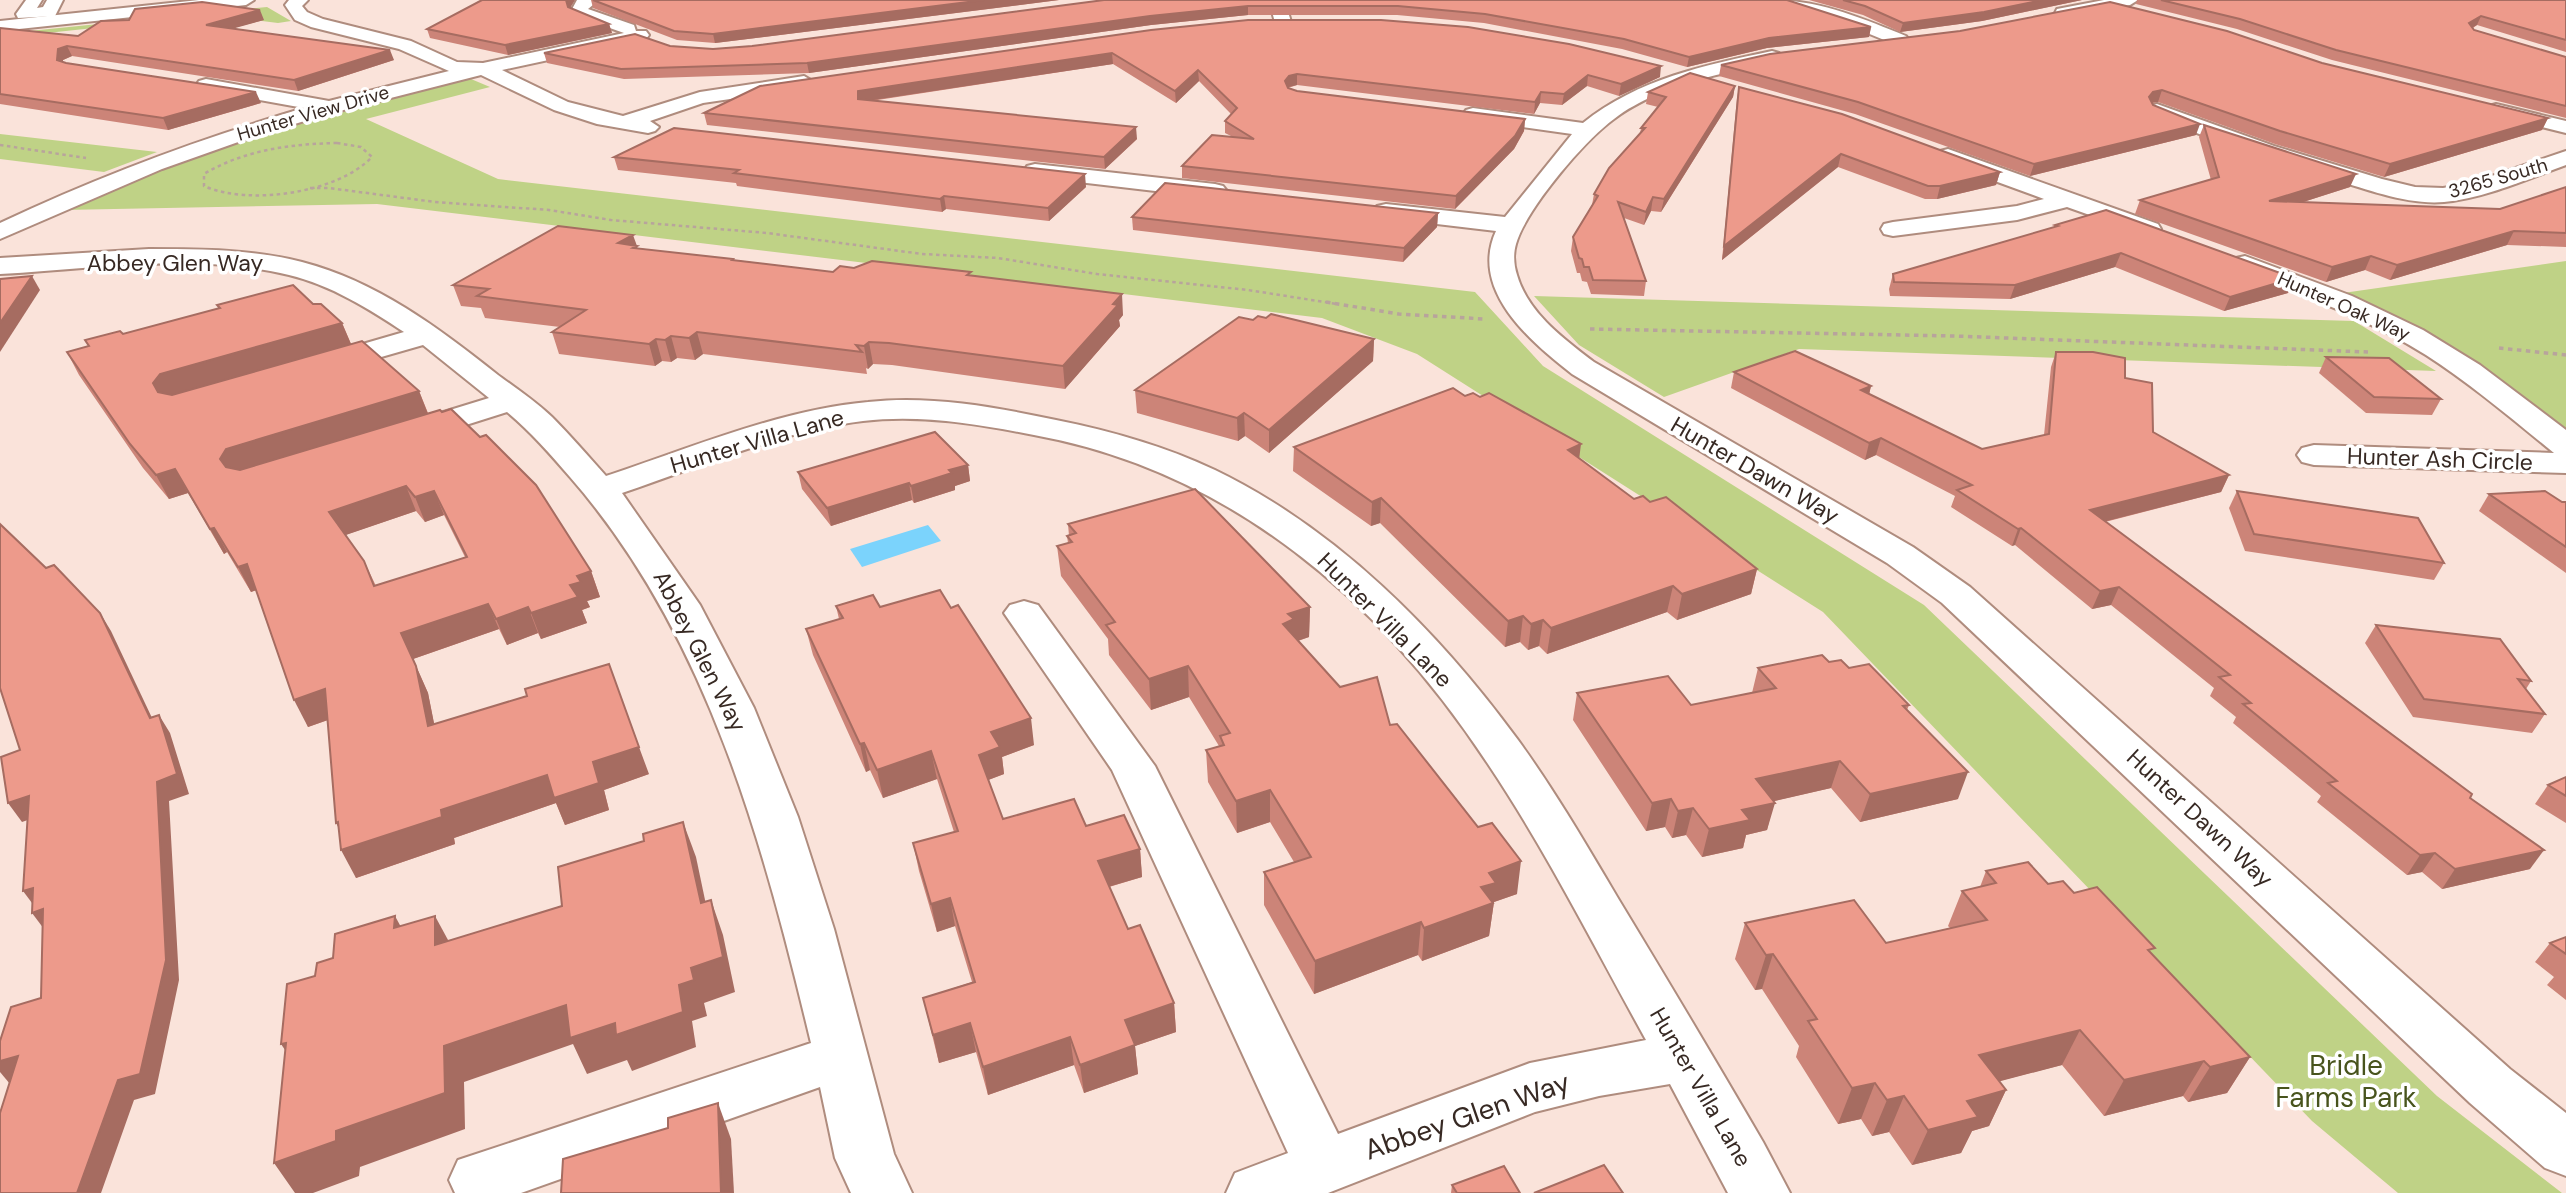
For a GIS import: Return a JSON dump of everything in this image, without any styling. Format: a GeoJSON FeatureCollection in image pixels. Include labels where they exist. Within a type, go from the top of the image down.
{"type":"FeatureCollection","features":[{"type":"Feature","properties":{"kind":"street"},"geometry":{"type":"LineString","coordinates":[[0,26],[33,13],[49,12],[55,0]]}},
{"type":"Feature","properties":{"kind":"street"},"geometry":{"type":"LineString","coordinates":[[33,13],[246,0]]}},
{"type":"Feature","properties":{"kind":"street"},"geometry":{"type":"LineString","coordinates":[[300,0],[293,5],[297,12],[317,23],[405,45],[454,67],[478,59],[561,106],[623,123],[671,131]]}},
{"type":"Feature","properties":{"kind":"street","name":"Hunter View Drive"},"geometry":{"type":"LineString","coordinates":[[0,232],[149,165],[478,59],[649,39],[579,11],[582,5],[592,0]]}},
{"type":"Feature","properties":{"kind":"street"},"geometry":{"type":"LineString","coordinates":[[1282,22],[1279,8],[1285,0]]}},
{"type":"Feature","properties":{"kind":"street"},"geometry":{"type":"LineString","coordinates":[[1781,0],[1910,40],[1864,44]]}},
{"type":"Feature","properties":{"kind":"street"},"geometry":{"type":"LineString","coordinates":[[2039,17],[2098,2],[2134,6]]}},
{"type":"Feature","properties":{"kind":"street"},"geometry":{"type":"LineString","coordinates":[[340,10],[420,31]]}},
{"type":"Feature","properties":{"kind":"street"},"geometry":{"type":"LineString","coordinates":[[1259,23],[1305,21]]}},
{"type":"Feature","properties":{"kind":"street","name":"Hunter Dawn Way"},"geometry":{"type":"LineString","coordinates":[[1796,53],[1691,77],[1632,100],[1587,131],[1511,225],[1501,256],[1509,289],[1519,306],[1546,338],[1609,385],[1900,555],[1956,594],[2490,1086],[2566,1149]]}},
{"type":"Feature","properties":{"kind":"street"},"geometry":{"type":"LineString","coordinates":[[1645,65],[1733,88]]}},
{"type":"Feature","properties":{"kind":"street"},"geometry":{"type":"LineString","coordinates":[[623,123],[708,97],[826,79]]}},
{"type":"Feature","properties":{"kind":"street"},"geometry":{"type":"LineString","coordinates":[[182,82],[292,98],[327,107]]}},
{"type":"Feature","properties":{"kind":"street"},"geometry":{"type":"LineString","coordinates":[[2473,104],[2566,127]]}},
{"type":"Feature","properties":{"kind":"street","name":"3265 South"},"geometry":{"type":"LineString","coordinates":[[2157,110],[2273,154],[2378,185],[2429,195],[2462,191],[2566,158]]}},
{"type":"Feature","properties":{"kind":"street"},"geometry":{"type":"LineString","coordinates":[[1448,111],[1587,131]]}},
{"type":"Feature","properties":{"kind":"street"},"geometry":{"type":"LineString","coordinates":[[1930,150],[2173,238]]}},
{"type":"Feature","properties":{"kind":"street"},"geometry":{"type":"LineString","coordinates":[[1020,170],[1236,194]]}},
{"type":"Feature","properties":{"kind":"street"},"geometry":{"type":"LineString","coordinates":[[1893,229],[2017,213],[2068,200]]}},
{"type":"Feature","properties":{"kind":"street"},"geometry":{"type":"LineString","coordinates":[[1371,209],[1511,225]]}},
{"type":"Feature","properties":{"kind":"street","name":"Hunter Oak Way"},"geometry":{"type":"LineString","coordinates":[[2225,257],[2343,302],[2418,339],[2468,371],[2566,446]]}},
{"type":"Feature","properties":{"kind":"street","name":"Abbey Glen Way"},"geometry":{"type":"LineString","coordinates":[[0,266],[173,258],[274,263],[300,269],[334,283],[427,335],[464,360],[514,400],[600,489],[675,592],[734,712],[771,806],[807,919],[865,1158],[881,1193]]}},
{"type":"Feature","properties":{"kind":"street"},"geometry":{"type":"LineString","coordinates":[[299,372],[427,335]]}},
{"type":"Feature","properties":{"kind":"street"},"geometry":{"type":"LineString","coordinates":[[383,441],[514,400]]}},
{"type":"Feature","properties":{"kind":"street","name":"Hunter Villa Lane"},"geometry":{"type":"LineString","coordinates":[[600,489],[785,428],[845,414],[896,408],[987,418],[1098,439],[1145,454],[1226,490],[1296,536],[1357,586],[1417,646],[1502,749],[1544,814],[1760,1193]]}},
{"type":"Feature","properties":{"kind":"street","name":"Hunter Ash Circle"},"geometry":{"type":"LineString","coordinates":[[2314,455],[2566,463]]}},
{"type":"Feature","properties":{"kind":"street"},"geometry":{"type":"LineString","coordinates":[[1024,613],[1133,766],[1324,1167]]}},
{"type":"Feature","properties":{"kind":"street"},"geometry":{"type":"LineString","coordinates":[[479,1180],[842,1056]]}},
{"type":"Feature","properties":{"kind":"street","name":"Abbey Glen Way"},"geometry":{"type":"LineString","coordinates":[[1261,1192],[1530,1088],[1599,1072],[1684,1058]]}},
{"type":"Feature","properties":{"kind":"path"},"geometry":{"type":"LineString","coordinates":[[310,188],[354,173],[368,165],[371,153],[347,144],[301,145],[274,149],[204,174],[204,186],[211,191],[247,195],[329,188],[435,202],[549,210],[611,220],[767,233],[855,247],[998,258],[1097,274],[1248,290],[1399,314],[1446,319],[1489,319]]}},
{"type":"Feature","properties":{"kind":"path"},"geometry":{"type":"LineString","coordinates":[[0,145],[96,159]]}},
{"type":"Feature","properties":{"kind":"path"},"geometry":{"type":"LineString","coordinates":[[1584,328],[1955,336],[2370,352]]}},
{"type":"Feature","properties":{"kind":"path"},"geometry":{"type":"LineString","coordinates":[[2487,349],[2566,355]]}},
{"type":"Feature","properties":{"kind":"green space"},"geometry":{"type":"Polygon","coordinates":[[[267,7],[291,21],[278,23],[216,15],[0,38],[0,34],[267,7]]]}},
{"type":"Feature","properties":{"kind":"green space","name":"Bridle Farms Park"},"geometry":{"type":"Polygon","coordinates":[[[471,79],[490,87],[366,119],[498,179],[1475,292],[1543,366],[1924,605],[2437,1096],[2562,1193],[2398,1193],[2312,1121],[1823,612],[1417,354],[1322,318],[377,204],[63,210],[188,158],[319,114],[471,79]]]}},
{"type":"Feature","properties":{"kind":"green space"},"geometry":{"type":"Polygon","coordinates":[[[0,134],[157,152],[104,172],[0,159],[0,134]]]}},
{"type":"Feature","properties":{"kind":"green space"},"geometry":{"type":"Polygon","coordinates":[[[2566,261],[2566,429],[2473,362],[2343,293],[2566,261]]]}},
{"type":"Feature","properties":{"kind":"green space"},"geometry":{"type":"Polygon","coordinates":[[[1534,296],[2354,321],[2436,371],[1799,349],[1664,397],[1579,345],[1534,296]]]}},
{"type":"Feature","properties":{"kind":"water"},"geometry":{"type":"Polygon","coordinates":[[[928,525],[941,541],[862,567],[850,549],[928,525]]]}},
{"type":"Feature","properties":{"kind":"building"},"geometry":{"type":"Polygon","coordinates":[[[482,0],[566,0],[568,7],[609,24],[505,45],[427,29],[482,0]]]}},
{"type":"Feature","properties":{"kind":"building"},"geometry":{"type":"Polygon","coordinates":[[[593,0],[984,0],[713,34],[674,31],[593,0]]]}},
{"type":"Feature","properties":{"kind":"building"},"geometry":{"type":"Polygon","coordinates":[[[1104,0],[1787,0],[1871,27],[1769,38],[1689,57],[1624,39],[1485,14],[1398,6],[1248,6],[1150,16],[807,63],[621,69],[544,53],[635,34],[670,46],[713,49],[752,46],[1104,0]]]}},
{"type":"Feature","properties":{"kind":"building"},"geometry":{"type":"Polygon","coordinates":[[[1843,0],[2042,0],[1984,12],[1903,23],[1865,6],[1843,0]]]}},
{"type":"Feature","properties":{"kind":"building"},"geometry":{"type":"Polygon","coordinates":[[[2161,0],[2566,0],[2566,40],[2481,16],[2469,23],[2474,30],[2566,57],[2566,106],[2336,50],[2240,19],[2161,0]]]}},
{"type":"Feature","properties":{"kind":"building"},"geometry":{"type":"Polygon","coordinates":[[[202,2],[260,10],[206,25],[390,50],[294,80],[67,46],[58,49],[57,60],[66,63],[256,92],[163,118],[0,94],[0,28],[78,36],[101,21],[129,20],[135,9],[202,2]]]}},
{"type":"Feature","properties":{"kind":"building"},"geometry":{"type":"Polygon","coordinates":[[[2110,2],[2227,31],[2322,63],[2548,118],[2390,164],[2280,131],[2162,90],[2153,92],[2149,97],[2153,105],[2200,124],[2034,164],[1858,102],[1721,65],[1770,54],[1960,31],[2110,2]]]}},
{"type":"Feature","properties":{"kind":"building"},"geometry":{"type":"Polygon","coordinates":[[[1248,20],[1381,20],[1468,27],[1569,44],[1661,66],[1621,84],[1588,75],[1564,94],[1541,92],[1535,102],[1297,74],[1289,76],[1285,81],[1288,88],[1297,91],[1525,119],[1515,136],[1456,196],[1182,166],[1212,135],[1254,139],[1225,121],[1237,108],[1198,70],[1175,91],[1112,53],[858,91],[858,99],[1136,127],[1104,157],[704,113],[760,86],[1151,30],[1248,20]]]}},
{"type":"Feature","properties":{"kind":"building"},"geometry":{"type":"Polygon","coordinates":[[[1690,73],[1735,86],[1664,199],[1653,197],[1646,212],[1618,202],[1646,281],[1593,280],[1589,267],[1584,267],[1582,259],[1579,258],[1573,237],[1598,196],[1594,194],[1609,168],[1645,128],[1641,128],[1666,97],[1648,92],[1690,73]]]}},
{"type":"Feature","properties":{"kind":"building"},"geometry":{"type":"Polygon","coordinates":[[[1739,87],[1842,114],[2000,172],[1940,186],[1928,186],[1841,154],[1724,246],[1739,87]]]}},
{"type":"Feature","properties":{"kind":"building"},"geometry":{"type":"Polygon","coordinates":[[[2204,125],[2356,174],[2269,201],[2500,209],[2566,187],[2566,233],[2514,231],[2397,265],[2371,256],[2332,267],[2140,200],[2219,177],[2204,125]]]}},
{"type":"Feature","properties":{"kind":"building"},"geometry":{"type":"Polygon","coordinates":[[[674,128],[1085,174],[1048,208],[944,196],[940,199],[734,173],[739,170],[614,157],[674,128]]]}},
{"type":"Feature","properties":{"kind":"building"},"geometry":{"type":"Polygon","coordinates":[[[1165,183],[1438,213],[1404,248],[1132,217],[1165,183]]]}},
{"type":"Feature","properties":{"kind":"building"},"geometry":{"type":"Polygon","coordinates":[[[2106,210],[2294,278],[2230,297],[2121,253],[2015,285],[1894,282],[1893,274],[2106,210]]]}},
{"type":"Feature","properties":{"kind":"building"},"geometry":{"type":"Polygon","coordinates":[[[558,226],[633,235],[618,243],[637,246],[633,248],[732,260],[833,272],[840,266],[854,268],[872,261],[1122,294],[1113,304],[1118,305],[1063,366],[889,343],[869,342],[864,346],[856,345],[862,352],[697,332],[689,338],[671,336],[665,340],[656,339],[649,344],[552,332],[586,310],[477,296],[489,289],[453,285],[558,226]]]}},
{"type":"Feature","properties":{"kind":"building"},"geometry":{"type":"Polygon","coordinates":[[[32,276],[0,323],[0,279],[32,276]]]}},
{"type":"Feature","properties":{"kind":"building"},"geometry":{"type":"Polygon","coordinates":[[[293,285],[313,304],[321,304],[342,323],[160,374],[153,383],[158,392],[172,395],[362,341],[419,391],[226,449],[220,459],[226,467],[240,470],[451,409],[480,437],[486,435],[536,485],[591,571],[577,576],[581,582],[570,585],[578,597],[531,613],[528,607],[496,619],[488,604],[401,633],[416,666],[428,726],[527,696],[525,689],[609,664],[639,747],[593,762],[599,783],[554,798],[547,775],[441,810],[442,817],[341,850],[338,822],[336,823],[325,689],[294,700],[247,564],[238,567],[214,528],[210,529],[175,469],[156,475],[130,444],[67,352],[89,346],[85,340],[120,331],[123,334],[220,308],[217,305],[293,285]],[[406,486],[329,512],[364,561],[374,586],[467,557],[434,491],[415,497],[406,486]]]}},
{"type":"Feature","properties":{"kind":"building"},"geometry":{"type":"Polygon","coordinates":[[[1271,314],[1374,339],[1269,430],[1244,413],[1237,418],[1135,390],[1239,317],[1253,320],[1258,316],[1266,318],[1271,314]]]}},
{"type":"Feature","properties":{"kind":"building"},"geometry":{"type":"Polygon","coordinates":[[[1795,351],[1871,386],[1861,390],[1982,449],[2049,434],[2056,352],[2093,352],[2125,358],[2125,378],[2152,383],[2153,432],[2229,475],[2090,510],[2472,794],[2470,798],[2544,850],[2455,869],[2435,853],[2420,855],[2328,783],[2337,781],[2243,704],[2251,703],[2219,677],[2230,675],[2119,587],[2100,591],[2021,528],[2018,529],[1957,490],[1972,485],[1881,438],[1869,443],[1734,372],[1795,351]]]}},
{"type":"Feature","properties":{"kind":"building"},"geometry":{"type":"Polygon","coordinates":[[[2326,357],[2389,358],[2441,399],[2374,397],[2326,357]]]}},
{"type":"Feature","properties":{"kind":"building"},"geometry":{"type":"Polygon","coordinates":[[[1453,388],[1465,396],[1473,393],[1480,397],[1489,393],[1581,444],[1568,450],[1634,499],[1643,496],[1650,502],[1666,497],[1757,569],[1682,594],[1673,586],[1551,628],[1543,620],[1531,624],[1523,616],[1508,621],[1381,498],[1372,502],[1294,447],[1453,388]]]}},
{"type":"Feature","properties":{"kind":"building"},"geometry":{"type":"Polygon","coordinates":[[[935,432],[968,465],[911,486],[909,483],[827,508],[798,472],[935,432]]]}},
{"type":"Feature","properties":{"kind":"building"},"geometry":{"type":"Polygon","coordinates":[[[1195,489],[1310,607],[1288,614],[1294,619],[1283,624],[1340,687],[1377,677],[1390,725],[1397,724],[1478,827],[1492,823],[1521,861],[1489,873],[1496,883],[1481,887],[1493,903],[1424,928],[1421,922],[1315,961],[1264,872],[1311,857],[1270,790],[1236,801],[1206,750],[1224,745],[1220,736],[1230,733],[1188,666],[1149,679],[1106,625],[1115,622],[1057,546],[1072,542],[1067,536],[1076,533],[1068,524],[1195,489]]]}},
{"type":"Feature","properties":{"kind":"building"},"geometry":{"type":"Polygon","coordinates":[[[2237,491],[2418,518],[2444,563],[2254,534],[2237,491]]]}},
{"type":"Feature","properties":{"kind":"building"},"geometry":{"type":"Polygon","coordinates":[[[2545,491],[2566,502],[2566,547],[2489,494],[2545,491]]]}},
{"type":"Feature","properties":{"kind":"building"},"geometry":{"type":"Polygon","coordinates":[[[0,524],[46,568],[54,565],[100,613],[150,718],[159,715],[177,774],[157,782],[166,960],[140,1074],[118,1080],[77,1193],[0,1193],[0,1113],[18,1056],[0,1061],[0,1041],[11,1007],[41,998],[43,909],[32,913],[33,888],[23,891],[29,796],[8,803],[1,757],[20,750],[0,688],[0,524]]]}},
{"type":"Feature","properties":{"kind":"building"},"geometry":{"type":"Polygon","coordinates":[[[940,590],[951,608],[958,605],[1031,718],[991,732],[1000,747],[979,755],[1003,819],[1074,799],[1086,826],[1124,815],[1140,849],[1098,861],[1128,929],[1140,925],[1174,1003],[1125,1020],[1135,1045],[1080,1065],[1070,1037],[983,1067],[970,1023],[933,1035],[923,998],[975,982],[950,898],[931,904],[913,843],[958,831],[931,751],[877,770],[864,743],[860,744],[806,629],[843,618],[836,606],[873,595],[880,607],[940,590]]]}},
{"type":"Feature","properties":{"kind":"building"},"geometry":{"type":"Polygon","coordinates":[[[2376,625],[2500,639],[2531,681],[2518,679],[2545,714],[2424,699],[2376,625]]]}},
{"type":"Feature","properties":{"kind":"building"},"geometry":{"type":"Polygon","coordinates":[[[1822,655],[1829,662],[1841,660],[1849,668],[1869,664],[1909,705],[1903,706],[1968,772],[1870,794],[1840,761],[1756,779],[1775,803],[1742,810],[1750,820],[1709,829],[1693,808],[1678,811],[1671,799],[1652,803],[1577,693],[1668,676],[1691,705],[1776,688],[1758,668],[1822,655]]]}},
{"type":"Feature","properties":{"kind":"building"},"geometry":{"type":"Polygon","coordinates":[[[2566,777],[2566,796],[2548,785],[2566,777]]]}},
{"type":"Feature","properties":{"kind":"building"},"geometry":{"type":"Polygon","coordinates":[[[683,822],[701,903],[711,900],[723,957],[691,968],[694,980],[679,985],[683,1012],[616,1035],[615,1023],[570,1038],[566,1005],[444,1046],[445,1093],[336,1131],[336,1141],[274,1163],[286,1043],[281,1044],[287,984],[315,976],[317,963],[333,958],[335,934],[395,916],[394,928],[435,916],[435,945],[562,906],[558,867],[644,841],[643,834],[683,822]]]}},
{"type":"Feature","properties":{"kind":"building"},"geometry":{"type":"Polygon","coordinates":[[[2028,862],[2048,884],[2063,881],[2074,893],[2097,887],[2155,948],[2148,950],[2250,1057],[2210,1067],[2204,1061],[2124,1080],[2080,1030],[1979,1055],[2006,1090],[1967,1101],[1978,1117],[1928,1130],[1904,1096],[1887,1100],[1875,1083],[1852,1088],[1808,1021],[1817,1019],[1773,954],[1766,955],[1745,923],[1854,900],[1886,943],[1987,920],[1962,891],[1996,883],[1986,871],[2028,862]]]}},
{"type":"Feature","properties":{"kind":"building"},"geometry":{"type":"Polygon","coordinates":[[[2566,937],[2566,954],[2550,943],[2566,937]]]}},
{"type":"Feature","properties":{"kind":"building"},"geometry":{"type":"Polygon","coordinates":[[[718,1103],[721,1193],[561,1193],[563,1159],[668,1128],[668,1118],[718,1103]]]}},
{"type":"Feature","properties":{"kind":"building"},"geometry":{"type":"Polygon","coordinates":[[[1604,1165],[1623,1193],[1534,1193],[1604,1165]]]}},
{"type":"Feature","properties":{"kind":"building"},"geometry":{"type":"Polygon","coordinates":[[[1504,1166],[1520,1193],[1457,1193],[1452,1185],[1504,1166]]]}}]}
